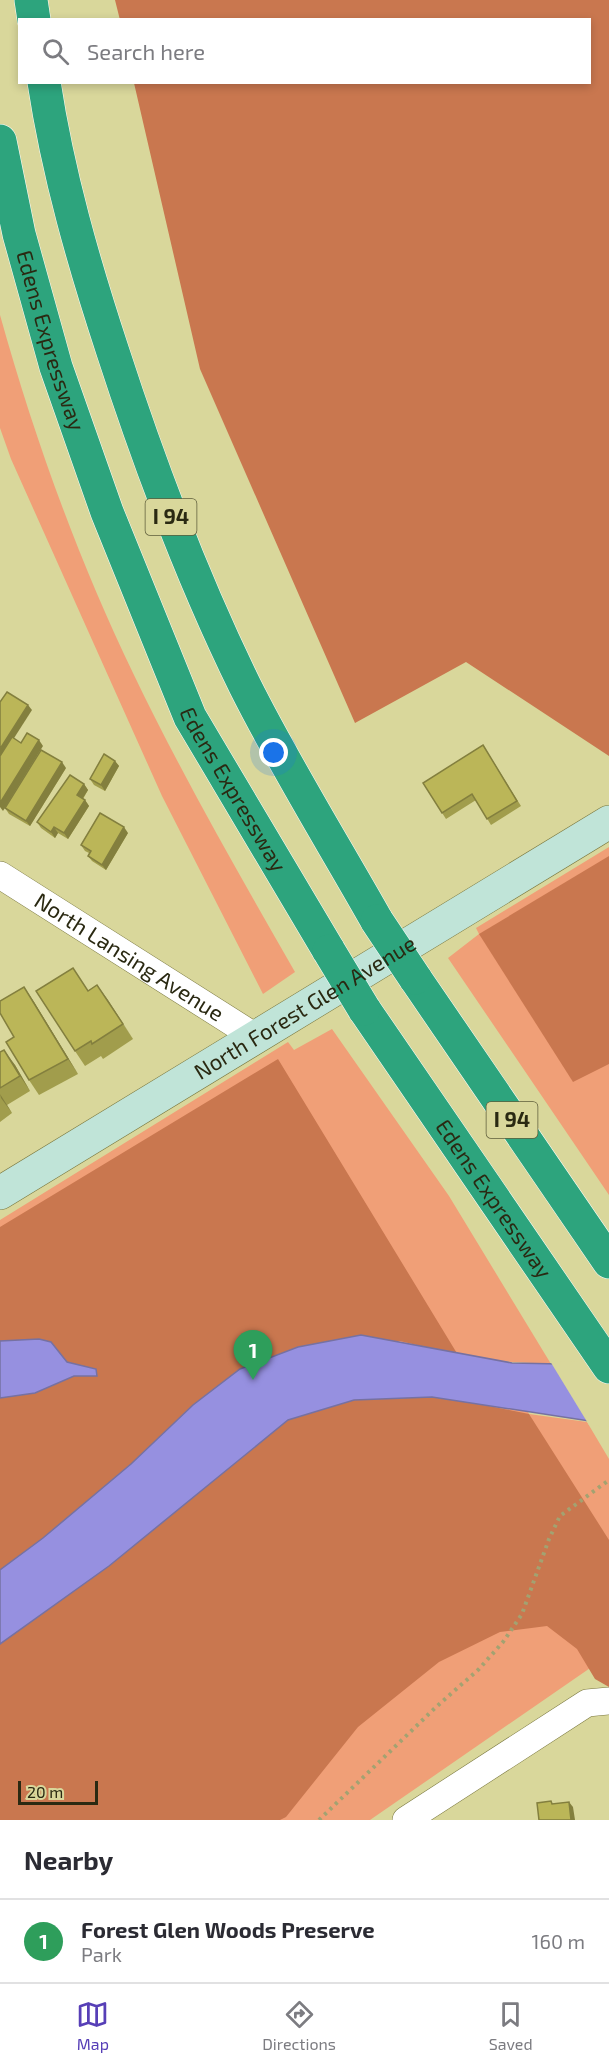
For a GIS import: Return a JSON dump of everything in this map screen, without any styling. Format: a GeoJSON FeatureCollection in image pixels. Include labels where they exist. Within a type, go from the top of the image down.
{"type":"FeatureCollection","features":[{"type":"Feature","properties":{"kind":"highway"},"geometry":{"type":"LineString","coordinates":[[31,0],[34,18]]}},
{"type":"Feature","properties":{"kind":"highway","name":"I 94"},"geometry":{"type":"LineString","coordinates":[[44,84],[49,115],[87,272],[141,438],[198,585],[247,689],[377,921],[609,1262]]}},
{"type":"Feature","properties":{"kind":"highway","name":"Edens Expressway"},"geometry":{"type":"LineString","coordinates":[[0,141],[19,234],[56,367],[107,512],[190,717],[364,1009],[609,1367]]}},
{"type":"Feature","properties":{"kind":"street","name":"North Forest Glen Avenue"},"geometry":{"type":"LineString","coordinates":[[0,1193],[609,822]]}},
{"type":"Feature","properties":{"kind":"street","name":"North Lansing Avenue"},"geometry":{"type":"LineString","coordinates":[[0,875],[257,1038]]}},
{"type":"Feature","properties":{"kind":"street"},"geometry":{"type":"LineString","coordinates":[[406,1820],[588,1703],[609,1701]]}},
{"type":"Feature","properties":{"kind":"path"},"geometry":{"type":"LineString","coordinates":[[319,1820],[435,1708],[479,1669],[503,1642],[522,1614],[549,1539],[560,1516],[609,1480]]}},
{"type":"Feature","properties":{"kind":"shaded area"},"geometry":{"type":"Polygon","coordinates":[[[115,0],[609,0],[609,756],[466,662],[355,723],[200,369],[134,84],[591,84],[591,18],[120,18],[115,0]]]}},
{"type":"Feature","properties":{"kind":"shaded area"},"geometry":{"type":"Polygon","coordinates":[[[0,315],[27,406],[59,497],[113,630],[191,787],[295,972],[263,994],[162,796],[11,459],[0,428],[0,315]]]}},
{"type":"Feature","properties":{"kind":"shaded area"},"geometry":{"type":"Polygon","coordinates":[[[609,847],[609,1195],[448,958],[479,934],[476,928],[609,847]]]}},
{"type":"Feature","properties":{"kind":"shaded area"},"geometry":{"type":"Polygon","coordinates":[[[609,856],[609,1064],[573,1082],[479,934],[609,856]]]}},
{"type":"Feature","properties":{"kind":"shaded area"},"geometry":{"type":"Polygon","coordinates":[[[332,1029],[449,1196],[551,1364],[495,1361],[529,1414],[587,1422],[609,1459],[609,1655],[370,1820],[0,1820],[0,1220],[288,1042],[294,1050],[332,1029]]]}},
{"type":"Feature","properties":{"kind":"shaded area"},"geometry":{"type":"Polygon","coordinates":[[[278,1059],[458,1355],[400,1341],[240,1369],[193,1405],[131,1464],[43,1538],[0,1570],[0,1227],[278,1059]]]}},
{"type":"Feature","properties":{"kind":"shaded area"},"geometry":{"type":"Polygon","coordinates":[[[361,1335],[512,1363],[609,1365],[609,1424],[432,1397],[354,1400],[288,1420],[109,1566],[0,1644],[0,1570],[43,1538],[131,1464],[193,1405],[240,1369],[298,1347],[361,1335]]]}},
{"type":"Feature","properties":{"kind":"shaded area"},"geometry":{"type":"Polygon","coordinates":[[[39,1339],[51,1342],[67,1362],[96,1369],[97,1376],[74,1376],[35,1393],[0,1398],[0,1341],[39,1339]]]}},
{"type":"Feature","properties":{"kind":"shaded area"},"geometry":{"type":"Polygon","coordinates":[[[432,1397],[460,1400],[529,1414],[609,1540],[609,1687],[595,1679],[577,1649],[547,1626],[500,1632],[439,1662],[358,1727],[286,1817],[280,1820],[0,1820],[0,1644],[109,1566],[288,1420],[354,1400],[432,1397]]]}},
{"type":"Feature","properties":{"kind":"pier"},"geometry":{"type":"Polygon","coordinates":[[[550,1361],[609,1362],[609,1427],[589,1425],[550,1361]]]}},
{"type":"Feature","properties":{"kind":"building"},"geometry":{"type":"Polygon","coordinates":[[[7,692],[28,705],[0,749],[0,702],[7,692]]]}},
{"type":"Feature","properties":{"kind":"building"},"geometry":{"type":"Polygon","coordinates":[[[27,733],[39,740],[0,803],[0,756],[12,737],[21,743],[27,733]]]}},
{"type":"Feature","properties":{"kind":"building"},"geometry":{"type":"Polygon","coordinates":[[[483,745],[517,801],[487,819],[472,794],[442,813],[423,783],[483,745]]]}},
{"type":"Feature","properties":{"kind":"building"},"geometry":{"type":"Polygon","coordinates":[[[41,750],[62,762],[26,821],[5,808],[41,750]]]}},
{"type":"Feature","properties":{"kind":"building"},"geometry":{"type":"Polygon","coordinates":[[[104,754],[115,761],[101,785],[90,779],[104,754]]]}},
{"type":"Feature","properties":{"kind":"building"},"geometry":{"type":"Polygon","coordinates":[[[70,775],[84,784],[77,795],[85,800],[64,833],[54,827],[51,832],[37,822],[70,775]]]}},
{"type":"Feature","properties":{"kind":"building"},"geometry":{"type":"Polygon","coordinates":[[[100,813],[124,827],[102,865],[88,856],[91,851],[81,845],[100,813]]]}},
{"type":"Feature","properties":{"kind":"building"},"geometry":{"type":"Polygon","coordinates":[[[73,968],[88,991],[97,985],[123,1024],[92,1044],[91,1041],[75,1051],[36,991],[73,968]]]}},
{"type":"Feature","properties":{"kind":"building"},"geometry":{"type":"Polygon","coordinates":[[[24,987],[68,1059],[29,1080],[6,1042],[14,1037],[0,1013],[0,1001],[24,987]]]}},
{"type":"Feature","properties":{"kind":"building"},"geometry":{"type":"Polygon","coordinates":[[[4,1050],[20,1076],[0,1088],[0,1052],[4,1050]]]}},
{"type":"Feature","properties":{"kind":"building"},"geometry":{"type":"Polygon","coordinates":[[[551,1801],[552,1804],[569,1802],[571,1820],[539,1820],[537,1803],[551,1801]]]}},
{"type":"Feature","properties":{"kind":"place","name":"Forest Glen Woods Preserve"},"geometry":{"type":"Point","coordinates":[253,1380]}}]}
